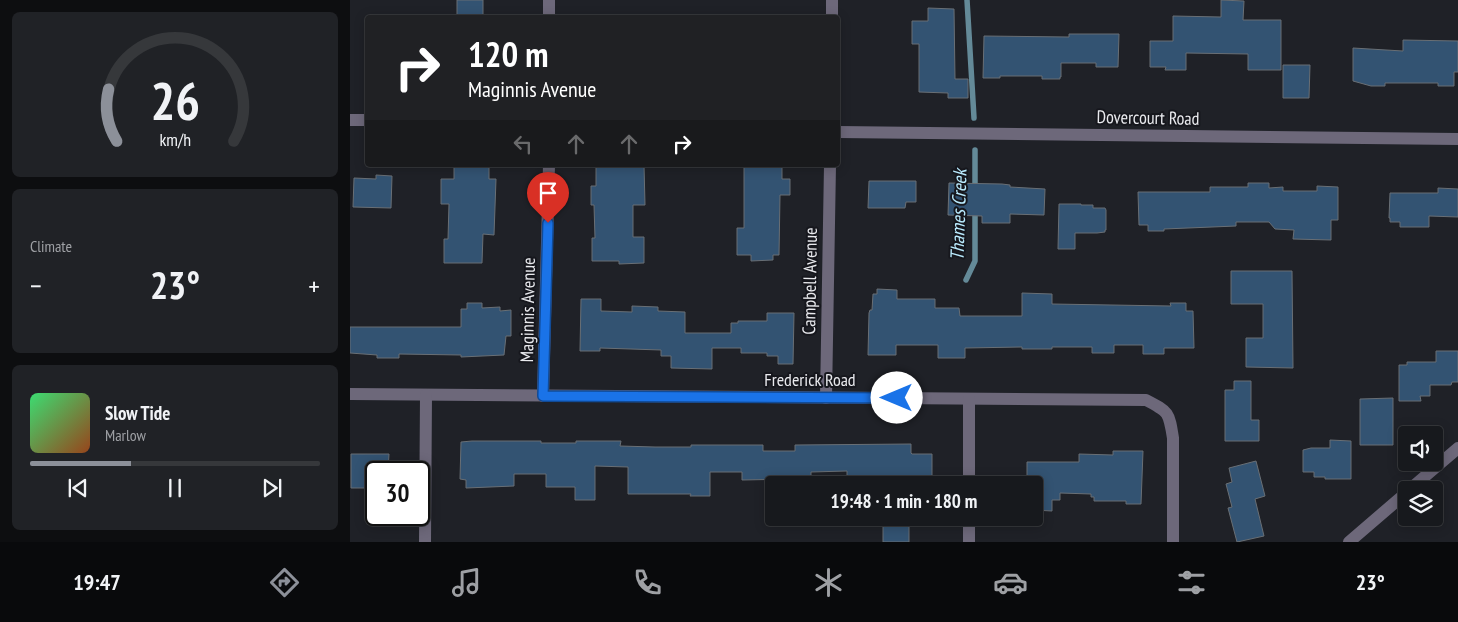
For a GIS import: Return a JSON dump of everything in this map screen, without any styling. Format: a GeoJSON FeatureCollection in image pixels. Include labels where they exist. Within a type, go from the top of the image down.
{"type":"FeatureCollection","features":[{"type":"Feature","properties":{"kind":"street"},"geometry":{"type":"LineString","coordinates":[[549,0],[549,15]]}},
{"type":"Feature","properties":{"kind":"street"},"geometry":{"type":"LineString","coordinates":[[832,0],[832,15]]}},
{"type":"Feature","properties":{"kind":"street"},"geometry":{"type":"LineString","coordinates":[[350,120],[365,120]]}},
{"type":"Feature","properties":{"kind":"street","name":"Dovercourt Road"},"geometry":{"type":"LineString","coordinates":[[840,132],[1458,139]]}},
{"type":"Feature","properties":{"kind":"street","name":"Maginnis Avenue"},"geometry":{"type":"LineString","coordinates":[[543,396],[549,167]]}},
{"type":"Feature","properties":{"kind":"street","name":"Campbell Avenue"},"geometry":{"type":"LineString","coordinates":[[826,398],[830,167]]}},
{"type":"Feature","properties":{"kind":"street","name":"Frederick Road"},"geometry":{"type":"LineString","coordinates":[[350,394],[1146,400],[1164,410],[1170,421],[1173,438],[1173,542]]}},
{"type":"Feature","properties":{"kind":"street"},"geometry":{"type":"LineString","coordinates":[[425,542],[426,395]]}},
{"type":"Feature","properties":{"kind":"street"},"geometry":{"type":"LineString","coordinates":[[969,398],[969,476]]}},
{"type":"Feature","properties":{"kind":"street"},"geometry":{"type":"LineString","coordinates":[[1420,481],[1458,448]]}},
{"type":"Feature","properties":{"kind":"street"},"geometry":{"type":"LineString","coordinates":[[1349,542],[1398,500]]}},
{"type":"Feature","properties":{"kind":"street"},"geometry":{"type":"LineString","coordinates":[[969,526],[969,542]]}},
{"type":"Feature","properties":{"kind":"building"},"geometry":{"type":"Polygon","coordinates":[[[457,0],[483,0],[483,15],[457,15],[457,0]]]}},
{"type":"Feature","properties":{"kind":"building"},"geometry":{"type":"Polygon","coordinates":[[[1221,0],[1244,1],[1243,20],[1281,20],[1281,70],[1248,70],[1248,54],[1186,53],[1186,70],[1165,70],[1166,67],[1150,67],[1150,41],[1173,41],[1173,16],[1221,17],[1221,0]]]}},
{"type":"Feature","properties":{"kind":"building"},"geometry":{"type":"Polygon","coordinates":[[[928,8],[954,9],[955,79],[968,79],[968,98],[948,98],[948,93],[919,92],[919,44],[912,44],[912,21],[928,21],[928,8]]]}},
{"type":"Feature","properties":{"kind":"building"},"geometry":{"type":"Polygon","coordinates":[[[1069,34],[1119,34],[1118,67],[1096,67],[1096,63],[1061,63],[1060,79],[1042,79],[1042,76],[983,78],[984,36],[1069,37],[1069,34]]]}},
{"type":"Feature","properties":{"kind":"building"},"geometry":{"type":"Polygon","coordinates":[[[1403,40],[1458,41],[1458,72],[1454,72],[1454,86],[1438,86],[1438,83],[1385,83],[1385,86],[1371,86],[1353,81],[1353,48],[1403,51],[1403,40]]]}},
{"type":"Feature","properties":{"kind":"building"},"geometry":{"type":"Polygon","coordinates":[[[1283,65],[1310,65],[1309,98],[1283,98],[1283,65]]]}},
{"type":"Feature","properties":{"kind":"building"},"geometry":{"type":"Polygon","coordinates":[[[454,167],[489,167],[489,179],[496,179],[494,235],[483,234],[482,263],[444,263],[444,239],[448,239],[449,204],[441,204],[441,179],[454,179],[454,167]]]}},
{"type":"Feature","properties":{"kind":"building"},"geometry":{"type":"Polygon","coordinates":[[[596,167],[644,167],[645,205],[633,205],[633,237],[644,237],[644,263],[619,264],[619,261],[592,261],[592,238],[595,238],[594,205],[591,205],[591,186],[596,186],[596,167]]]}},
{"type":"Feature","properties":{"kind":"building"},"geometry":{"type":"Polygon","coordinates":[[[744,167],[782,167],[782,179],[790,179],[790,195],[780,195],[779,255],[773,255],[773,260],[751,261],[751,255],[737,255],[737,228],[744,228],[744,167]]]}},
{"type":"Feature","properties":{"kind":"building"},"geometry":{"type":"Polygon","coordinates":[[[376,175],[392,176],[391,208],[353,207],[354,178],[376,179],[376,175]]]}},
{"type":"Feature","properties":{"kind":"building"},"geometry":{"type":"Polygon","coordinates":[[[869,181],[916,181],[916,202],[906,202],[905,208],[868,208],[869,181]]]}},
{"type":"Feature","properties":{"kind":"building"},"geometry":{"type":"Polygon","coordinates":[[[949,183],[1002,184],[1010,185],[1010,187],[1045,189],[1044,215],[1010,214],[1010,223],[982,223],[982,216],[948,215],[949,183]]]}},
{"type":"Feature","properties":{"kind":"building"},"geometry":{"type":"Polygon","coordinates":[[[1248,183],[1269,183],[1269,188],[1283,187],[1283,191],[1317,191],[1317,186],[1338,187],[1338,220],[1331,220],[1331,240],[1293,239],[1294,230],[1275,229],[1269,222],[1236,222],[1236,226],[1164,229],[1164,231],[1148,231],[1148,225],[1139,225],[1138,192],[1210,192],[1210,187],[1248,187],[1248,183]]]}},
{"type":"Feature","properties":{"kind":"building"},"geometry":{"type":"Polygon","coordinates":[[[1438,188],[1458,189],[1458,217],[1429,216],[1429,227],[1400,227],[1400,222],[1390,222],[1390,193],[1438,193],[1438,188]]]}},
{"type":"Feature","properties":{"kind":"building"},"geometry":{"type":"Polygon","coordinates":[[[1059,204],[1093,205],[1093,208],[1105,208],[1105,232],[1075,233],[1075,249],[1058,249],[1059,204]]]}},
{"type":"Feature","properties":{"kind":"building"},"geometry":{"type":"Polygon","coordinates":[[[1231,271],[1292,271],[1293,368],[1246,367],[1246,338],[1263,338],[1263,304],[1231,304],[1231,271]]]}},
{"type":"Feature","properties":{"kind":"building"},"geometry":{"type":"Polygon","coordinates":[[[877,289],[897,290],[897,299],[935,299],[935,308],[959,308],[960,316],[1022,316],[1022,293],[1052,294],[1052,304],[1171,306],[1170,303],[1186,303],[1186,311],[1193,311],[1194,348],[1164,348],[1164,354],[1143,354],[1143,345],[1114,345],[1114,353],[1092,353],[1092,347],[1052,347],[1052,349],[1022,349],[1022,347],[965,348],[965,358],[938,358],[938,345],[896,345],[896,355],[868,355],[869,313],[872,310],[873,294],[877,294],[877,289]]]}},
{"type":"Feature","properties":{"kind":"building"},"geometry":{"type":"Polygon","coordinates":[[[581,299],[601,299],[601,311],[632,312],[632,306],[658,307],[658,311],[685,312],[685,333],[731,333],[731,323],[738,323],[738,321],[767,321],[767,313],[794,313],[793,364],[778,364],[778,356],[767,356],[767,353],[741,353],[741,348],[712,348],[712,369],[671,368],[671,356],[661,356],[661,350],[600,348],[600,351],[580,351],[581,299]]]}},
{"type":"Feature","properties":{"kind":"building"},"geometry":{"type":"Polygon","coordinates":[[[467,303],[482,303],[482,308],[500,307],[500,311],[511,310],[511,336],[506,336],[504,355],[461,357],[461,355],[399,354],[399,358],[377,358],[377,355],[350,353],[350,327],[461,327],[461,309],[467,309],[467,303]]]}},
{"type":"Feature","properties":{"kind":"building"},"geometry":{"type":"Polygon","coordinates":[[[1436,351],[1458,351],[1458,382],[1452,382],[1451,385],[1430,385],[1430,396],[1420,396],[1421,401],[1399,401],[1399,365],[1407,365],[1407,362],[1436,362],[1436,351]]]}},
{"type":"Feature","properties":{"kind":"building"},"geometry":{"type":"Polygon","coordinates":[[[1234,381],[1251,381],[1251,420],[1259,420],[1259,441],[1225,441],[1225,390],[1234,390],[1234,381]]]}},
{"type":"Feature","properties":{"kind":"building"},"geometry":{"type":"Polygon","coordinates":[[[1393,398],[1393,445],[1360,445],[1360,399],[1393,398]]]}},
{"type":"Feature","properties":{"kind":"building"},"geometry":{"type":"Polygon","coordinates":[[[1330,440],[1351,441],[1351,479],[1325,479],[1325,477],[1314,477],[1314,472],[1303,472],[1303,450],[1330,448],[1330,440]]]}},
{"type":"Feature","properties":{"kind":"building"},"geometry":{"type":"Polygon","coordinates":[[[541,441],[541,443],[576,443],[576,441],[621,441],[620,446],[655,447],[763,445],[763,451],[795,451],[795,445],[911,444],[912,454],[932,454],[932,476],[847,476],[847,471],[811,472],[811,476],[765,476],[765,480],[742,480],[742,472],[710,472],[710,496],[690,496],[691,494],[628,494],[628,467],[595,466],[595,500],[575,500],[575,487],[546,487],[546,474],[514,474],[514,486],[466,488],[466,480],[460,479],[461,442],[541,441]]]}},
{"type":"Feature","properties":{"kind":"building"},"geometry":{"type":"Polygon","coordinates":[[[1113,451],[1143,451],[1141,504],[1126,504],[1126,501],[1094,501],[1094,497],[1091,497],[1091,494],[1060,493],[1060,500],[1052,500],[1052,511],[1043,510],[1043,476],[1027,476],[1027,462],[1079,462],[1079,454],[1113,455],[1113,451]]]}},
{"type":"Feature","properties":{"kind":"building"},"geometry":{"type":"Polygon","coordinates":[[[351,454],[389,454],[389,461],[365,461],[365,488],[351,488],[351,454]]]}},
{"type":"Feature","properties":{"kind":"building"},"geometry":{"type":"Polygon","coordinates":[[[1256,461],[1265,496],[1255,499],[1264,536],[1237,542],[1228,508],[1232,507],[1226,484],[1232,482],[1229,468],[1256,461]]]}},
{"type":"Feature","properties":{"kind":"building"},"geometry":{"type":"Polygon","coordinates":[[[883,526],[909,526],[909,542],[883,542],[883,526]]]}},
{"type":"Feature","properties":{"kind":"waterway","name":"Thames Creek"},"geometry":{"type":"LineString","coordinates":[[967,0],[974,118]]}},
{"type":"Feature","properties":{"kind":"waterway","name":"Thames Creek"},"geometry":{"type":"LineString","coordinates":[[975,150],[975,190]]}},
{"type":"Feature","properties":{"kind":"waterway","name":"Thames Creek"},"geometry":{"type":"LineString","coordinates":[[966,280],[975,261],[975,209]]}},
{"type":"Feature","properties":{"kind":"route"},"geometry":{"type":"LineString","coordinates":[[548,223],[543,396],[897,398]]}}]}
